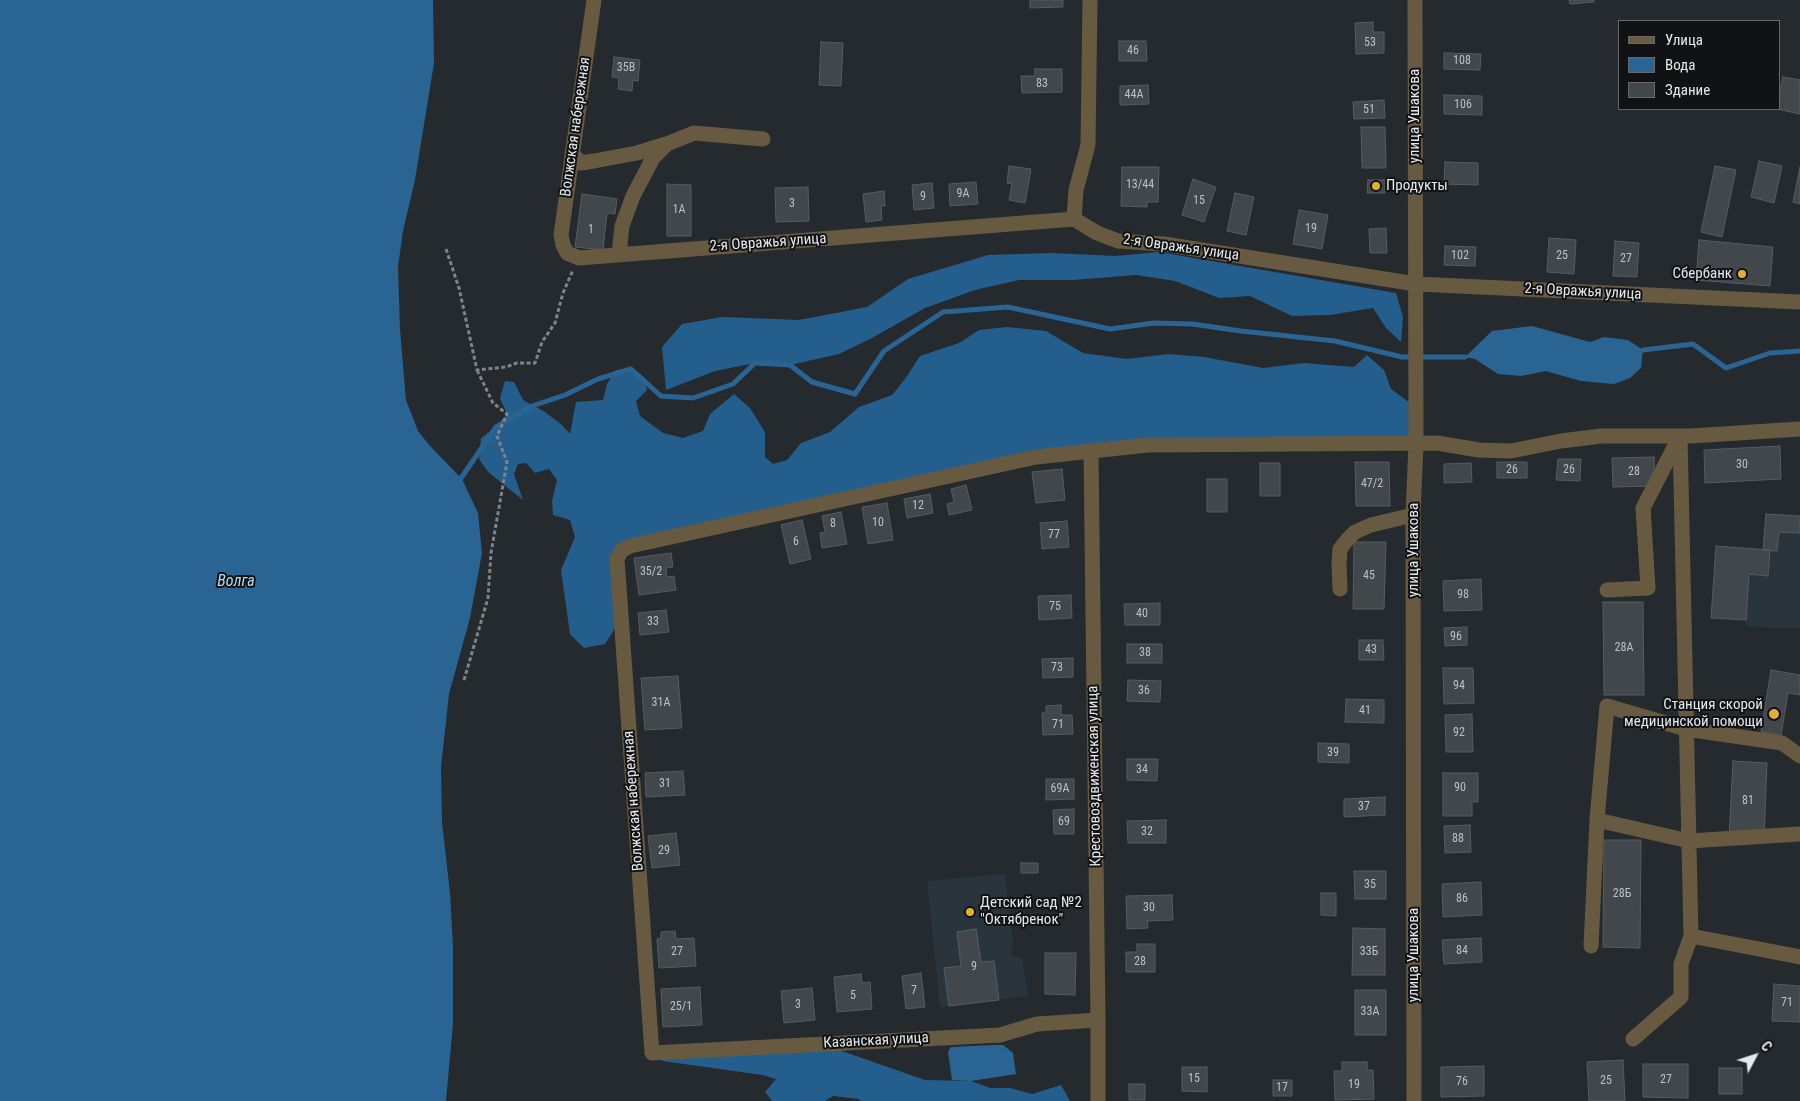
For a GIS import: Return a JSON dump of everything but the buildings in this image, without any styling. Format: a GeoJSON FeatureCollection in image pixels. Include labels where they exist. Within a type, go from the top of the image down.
{"type":"FeatureCollection","features":[{"type":"Feature","properties":{"kind":"street","name":"Волжская набережная"},"geometry":{"type":"LineString","coordinates":[[573,255],[562,245],[561,235],[594,0]]}},
{"type":"Feature","properties":{"kind":"street"},"geometry":{"type":"LineString","coordinates":[[1074,219],[1076,190],[1088,145],[1090,0]]}},
{"type":"Feature","properties":{"kind":"street","name":"улица Ушакова"},"geometry":{"type":"LineString","coordinates":[[1414,1101],[1413,515],[1416,444],[1415,0]]}},
{"type":"Feature","properties":{"kind":"street"},"geometry":{"type":"LineString","coordinates":[[572,154],[581,163],[594,162],[668,144],[694,133],[763,139]]}},
{"type":"Feature","properties":{"kind":"street"},"geometry":{"type":"LineString","coordinates":[[619,254],[622,226],[633,196],[652,158],[668,144]]}},
{"type":"Feature","properties":{"kind":"street","name":"2-я Овражья улица"},"geometry":{"type":"LineString","coordinates":[[573,255],[619,254],[1074,219],[1097,233],[1118,240],[1164,244],[1416,284],[1800,302]]}},
{"type":"Feature","properties":{"kind":"street"},"geometry":{"type":"LineString","coordinates":[[1091,452],[1148,445],[1437,443],[1479,450],[1511,451],[1561,440],[1601,436],[1680,436],[1800,429]]}},
{"type":"Feature","properties":{"kind":"street"},"geometry":{"type":"LineString","coordinates":[[1607,590],[1648,588],[1643,508],[1680,436]]}},
{"type":"Feature","properties":{"kind":"street"},"geometry":{"type":"LineString","coordinates":[[1633,1039],[1682,997],[1681,964],[1691,936],[1680,436]]}},
{"type":"Feature","properties":{"kind":"street","name":"Волжская набережная"},"geometry":{"type":"LineString","coordinates":[[652,1053],[617,559],[621,551],[630,546],[1036,457],[1091,452]]}},
{"type":"Feature","properties":{"kind":"street","name":"Крестовоздвиженская улица"},"geometry":{"type":"LineString","coordinates":[[1091,452],[1098,1101]]}},
{"type":"Feature","properties":{"kind":"street"},"geometry":{"type":"LineString","coordinates":[[1340,589],[1340,548],[1347,540],[1355,532],[1371,525],[1413,515]]}},
{"type":"Feature","properties":{"kind":"street"},"geometry":{"type":"LineString","coordinates":[[1591,946],[1597,820],[1607,706],[1686,729],[1782,743],[1800,756]]}},
{"type":"Feature","properties":{"kind":"street"},"geometry":{"type":"LineString","coordinates":[[1597,820],[1689,842],[1800,834]]}},
{"type":"Feature","properties":{"kind":"street"},"geometry":{"type":"LineString","coordinates":[[1691,936],[1800,957]]}},
{"type":"Feature","properties":{"kind":"street","name":"Казанская улица"},"geometry":{"type":"LineString","coordinates":[[652,1053],[1000,1035],[1037,1024],[1098,1020]]}},
{"type":"Feature","properties":{"kind":"path"},"geometry":{"type":"LineString","coordinates":[[446,249],[459,288],[476,370],[492,403],[507,414],[497,436],[507,462],[491,553],[488,598],[464,680]]}},
{"type":"Feature","properties":{"kind":"path"},"geometry":{"type":"LineString","coordinates":[[476,370],[506,367],[517,363],[535,363],[542,342],[554,323],[564,293],[573,255]]}},
{"type":"Feature","properties":{"kind":"shaded area"},"geometry":{"type":"Polygon","coordinates":[[[1159,252],[1396,293],[1403,317],[1401,342],[1386,328],[1373,308],[1330,315],[1292,316],[1250,296],[1219,298],[1175,281],[1136,275],[1073,280],[1019,280],[975,290],[925,308],[839,354],[790,365],[755,363],[715,371],[666,390],[662,347],[682,324],[722,317],[799,320],[867,307],[908,279],[988,255],[1051,253],[1116,256],[1159,252]]]}},
{"type":"Feature","properties":{"kind":"shaded area"},"geometry":{"type":"Polygon","coordinates":[[[1007,327],[1046,331],[1083,353],[1127,359],[1168,354],[1204,357],[1263,368],[1304,363],[1354,367],[1367,355],[1384,370],[1391,389],[1410,403],[1411,440],[1148,441],[619,548],[619,622],[605,644],[584,648],[570,634],[561,570],[575,537],[570,520],[553,515],[552,501],[557,480],[549,469],[535,473],[526,463],[518,464],[514,474],[523,500],[488,472],[479,459],[481,438],[496,427],[507,414],[500,398],[505,381],[514,382],[523,400],[545,412],[570,434],[576,402],[603,400],[607,384],[616,370],[631,369],[644,377],[647,390],[636,401],[640,416],[663,433],[683,438],[703,431],[710,414],[734,394],[750,408],[765,432],[765,457],[773,464],[787,460],[801,443],[830,432],[859,407],[892,395],[920,356],[959,343],[979,330],[1007,327]]]}},
{"type":"Feature","properties":{"kind":"shaded area"},"geometry":{"type":"Polygon","coordinates":[[[1766,514],[1800,516],[1800,629],[1746,626],[1745,620],[1711,618],[1763,550],[1766,514]]]}},
{"type":"Feature","properties":{"kind":"shaded area","name":"Детский сад №2 \"Октябренок\""},"geometry":{"type":"Polygon","coordinates":[[[1005,874],[1013,943],[1010,955],[1022,958],[1028,996],[940,1007],[927,881],[1005,874]]]}},
{"type":"Feature","properties":{"kind":"shaded area"},"geometry":{"type":"Polygon","coordinates":[[[836,1049],[925,1080],[971,1081],[990,1088],[1010,1088],[1032,1094],[1061,1085],[1070,1101],[860,1101],[859,1099],[833,1096],[825,1101],[772,1101],[765,1092],[776,1079],[763,1075],[662,1061],[662,1058],[836,1049]]]}},
{"type":"Feature","properties":{"kind":"water","name":"Волга"},"geometry":{"type":"Polygon","coordinates":[[[0,0],[433,0],[434,63],[415,180],[403,231],[398,267],[400,329],[406,400],[418,431],[462,479],[478,513],[482,553],[470,618],[449,694],[441,767],[442,822],[450,893],[453,946],[453,1023],[446,1101],[0,1101],[0,0]]]}},
{"type":"Feature","properties":{"kind":"water"},"geometry":{"type":"Polygon","coordinates":[[[1532,326],[1590,342],[1604,337],[1628,340],[1643,350],[1641,368],[1630,378],[1614,384],[1581,381],[1546,371],[1521,376],[1498,374],[1475,359],[1465,357],[1492,331],[1532,326]]]}},
{"type":"Feature","properties":{"kind":"water"},"geometry":{"type":"Polygon","coordinates":[[[1003,1045],[1013,1053],[1016,1074],[971,1081],[952,1080],[948,1052],[951,1047],[1003,1045]]]}},
{"type":"Feature","properties":{"kind":"waterway"},"geometry":{"type":"LineString","coordinates":[[457,484],[496,427],[532,406],[565,395],[598,379],[631,369],[661,396],[693,398],[733,384],[755,363],[790,365],[812,382],[855,394],[884,351],[943,312],[1008,307],[1110,329],[1154,323],[1192,324],[1335,341],[1402,357],[1465,357]]}},
{"type":"Feature","properties":{"kind":"waterway"},"geometry":{"type":"LineString","coordinates":[[1643,350],[1693,344],[1726,368],[1770,353],[1800,351]]}},
{"type":"Feature","properties":{"kind":"place","name":"Продукты"},"geometry":{"type":"Point","coordinates":[1376,186]}},
{"type":"Feature","properties":{"kind":"place","name":"Сбербанк"},"geometry":{"type":"Point","coordinates":[1742,274]}},
{"type":"Feature","properties":{"kind":"place","name":"Станция скорой медицинской помощи"},"geometry":{"type":"Point","coordinates":[1774,714]}},
{"type":"Feature","properties":{"kind":"place","name":"Детский сад №2 \"Октябренок\""},"geometry":{"type":"Point","coordinates":[970,912]}}]}
